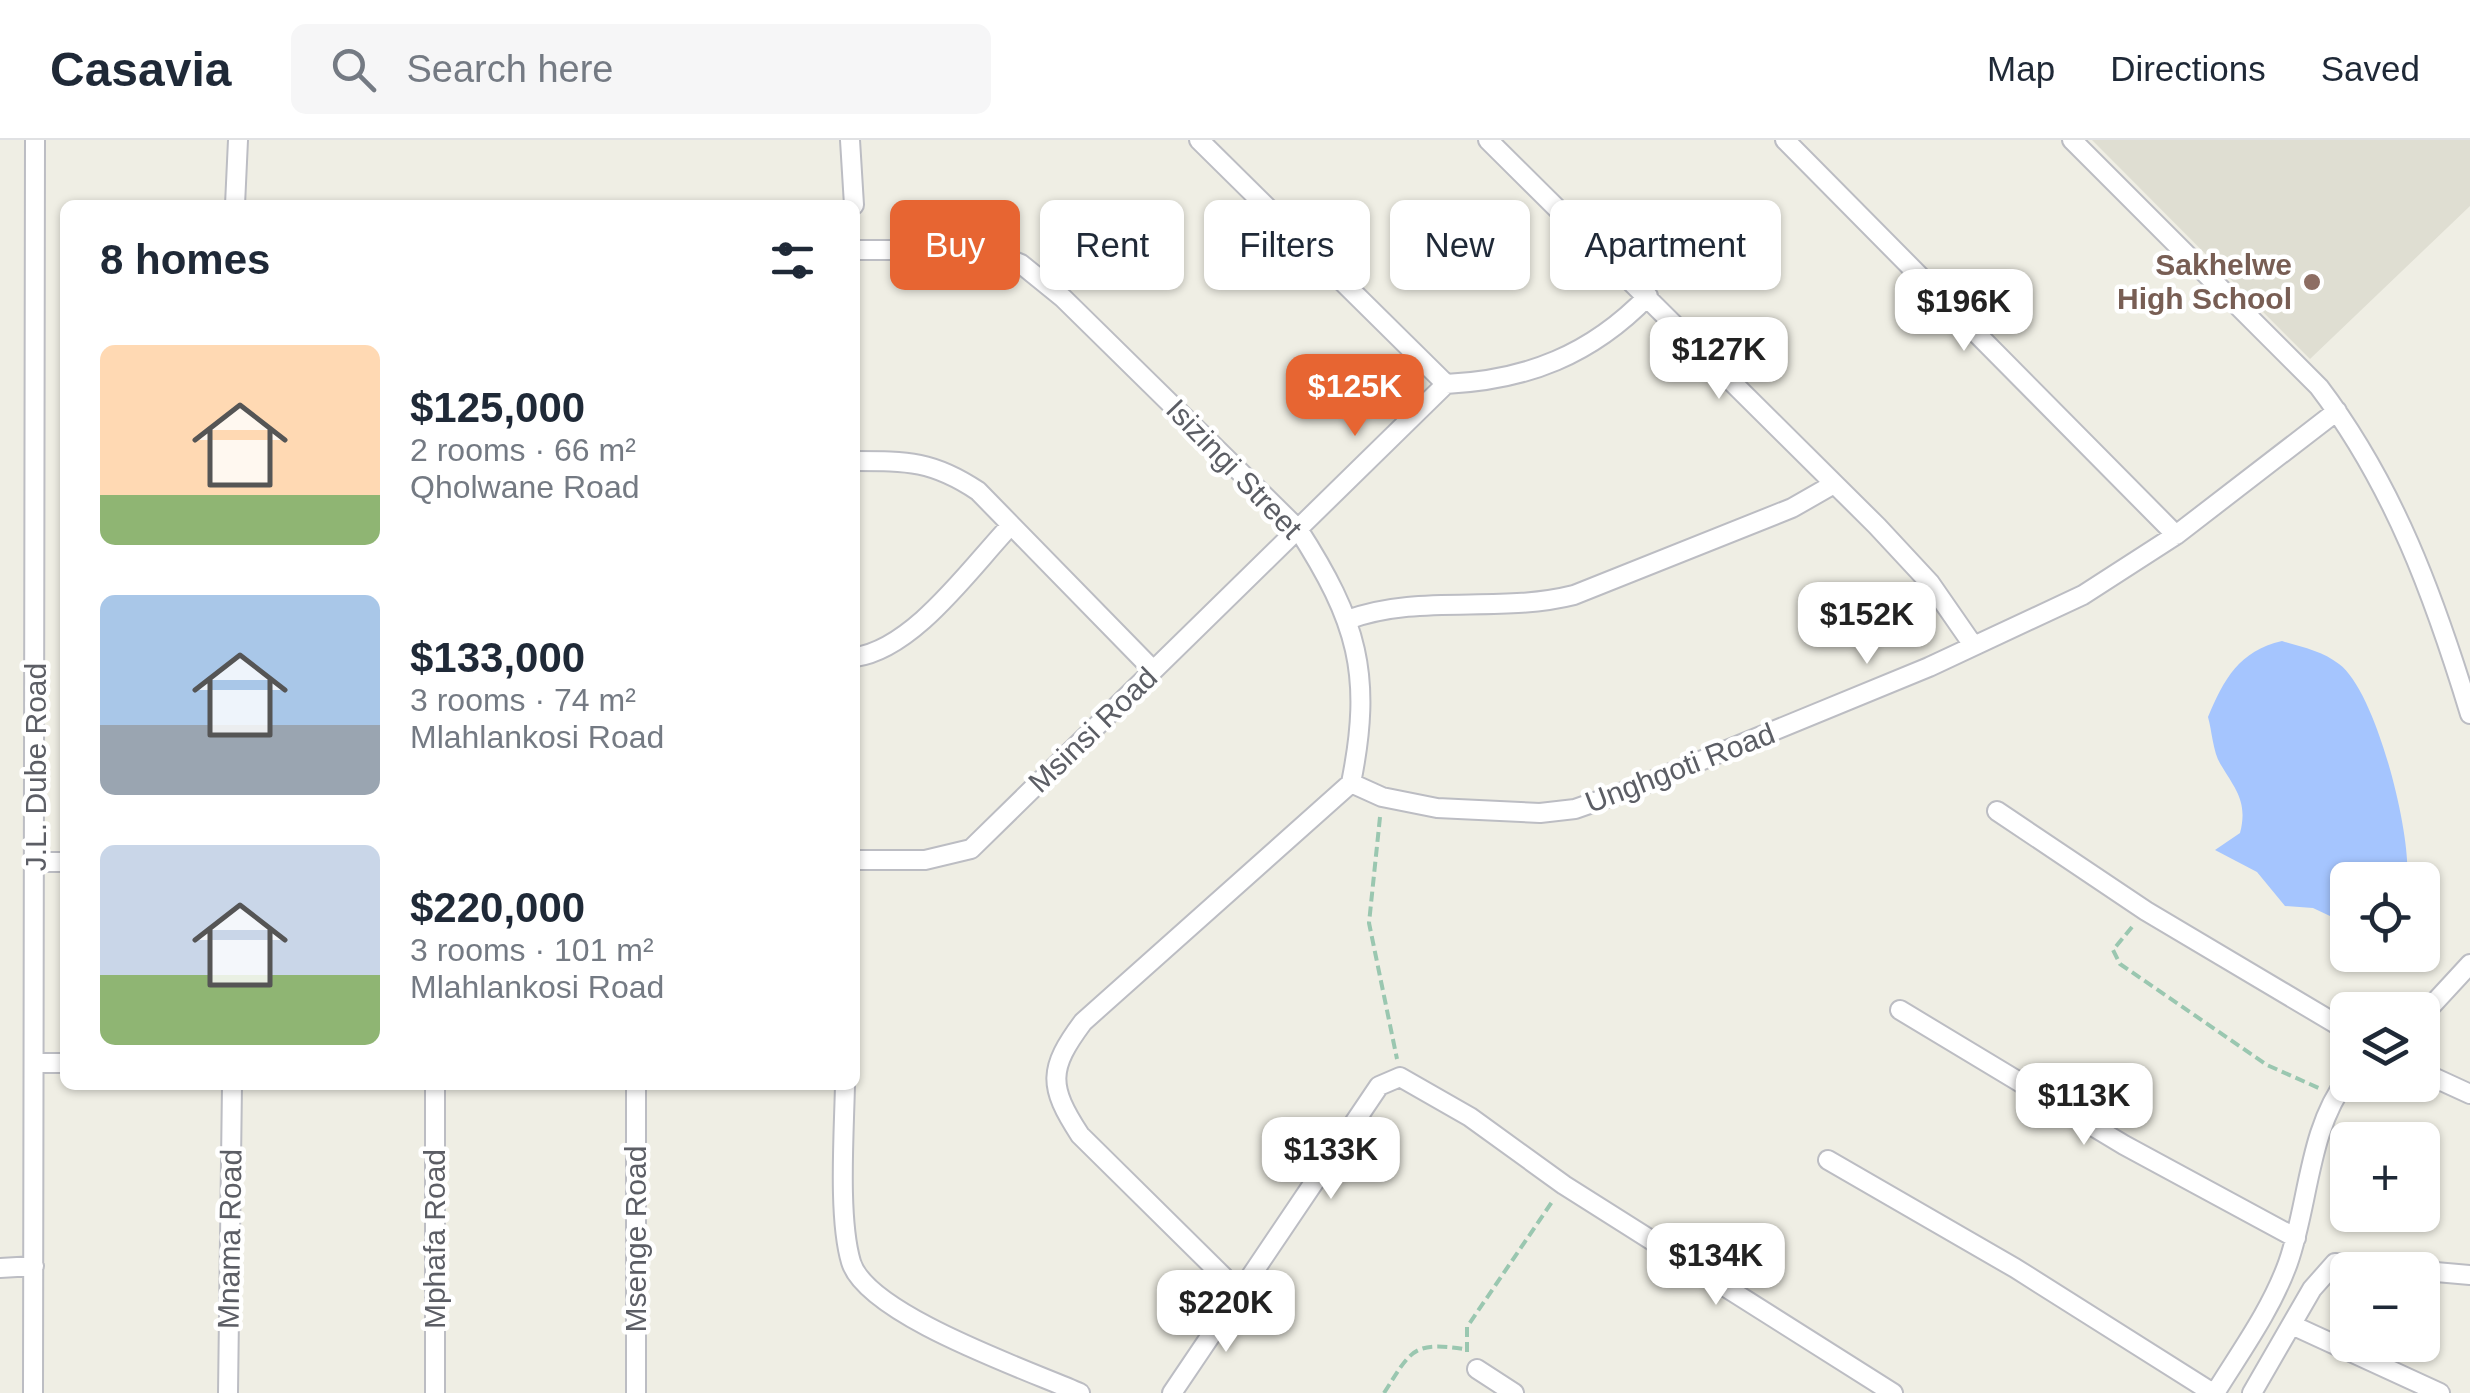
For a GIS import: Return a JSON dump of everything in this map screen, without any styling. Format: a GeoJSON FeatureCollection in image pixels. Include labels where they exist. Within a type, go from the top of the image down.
{"type":"FeatureCollection","features":[{"type":"Feature","properties":{"kind":"street","name":"J.L. Dube Road"},"geometry":{"type":"LineString","coordinates":[[34,1393],[35,140]]}},
{"type":"Feature","properties":{"kind":"street"},"geometry":{"type":"LineString","coordinates":[[235,200],[238,140]]}},
{"type":"Feature","properties":{"kind":"street"},"geometry":{"type":"LineString","coordinates":[[850,140],[854,200]]}},
{"type":"Feature","properties":{"kind":"street"},"geometry":{"type":"LineString","coordinates":[[1199,140],[1446,384],[1520,372],[1576,354],[1615,330],[1648,296]]}},
{"type":"Feature","properties":{"kind":"street"},"geometry":{"type":"LineString","coordinates":[[1488,140],[1648,296],[1930,583],[1973,646]]}},
{"type":"Feature","properties":{"kind":"street"},"geometry":{"type":"LineString","coordinates":[[1784,140],[2176,534]]}},
{"type":"Feature","properties":{"kind":"street"},"geometry":{"type":"LineString","coordinates":[[2072,140],[2320,387],[2337,410],[2381,480],[2422,566],[2470,714]]}},
{"type":"Feature","properties":{"kind":"street","name":"Isizingi Street"},"geometry":{"type":"LineString","coordinates":[[860,250],[986,250],[1020,264],[1062,298],[1298,528],[1326,573],[1359,659],[1363,692],[1350,782]]}},
{"type":"Feature","properties":{"kind":"street","name":"Msinsi Road"},"geometry":{"type":"LineString","coordinates":[[860,860],[925,860],[971,849],[1446,384]]}},
{"type":"Feature","properties":{"kind":"street","name":"Unghgoti Road"},"geometry":{"type":"LineString","coordinates":[[1350,782],[1382,797],[1437,808],[1500,812],[1575,809],[1973,646],[2083,595],[2176,534],[2337,410]]}},
{"type":"Feature","properties":{"kind":"street"},"geometry":{"type":"LineString","coordinates":[[860,461],[912,461],[945,469],[978,491],[1153,670]]}},
{"type":"Feature","properties":{"kind":"street"},"geometry":{"type":"LineString","coordinates":[[1347,620],[1380,608],[1540,604],[1574,596],[1792,508],[1834,484]]}},
{"type":"Feature","properties":{"kind":"street"},"geometry":{"type":"LineString","coordinates":[[860,656],[884,651],[909,634],[1011,524]]}},
{"type":"Feature","properties":{"kind":"street"},"geometry":{"type":"LineString","coordinates":[[1239,1292],[1080,1135],[1062,1108],[1054,1082],[1058,1054],[1082,1022],[1350,782]]}},
{"type":"Feature","properties":{"kind":"street"},"geometry":{"type":"LineString","coordinates":[[1996,811],[2146,911],[2330,1020]]}},
{"type":"Feature","properties":{"kind":"street"},"geometry":{"type":"LineString","coordinates":[[36,862],[60,862]]}},
{"type":"Feature","properties":{"kind":"street"},"geometry":{"type":"LineString","coordinates":[[2440,996],[2470,964]]}},
{"type":"Feature","properties":{"kind":"street"},"geometry":{"type":"LineString","coordinates":[[1900,1010],[2124,1144],[2296,1238]]}},
{"type":"Feature","properties":{"kind":"street"},"geometry":{"type":"LineString","coordinates":[[35,1063],[60,1063]]}},
{"type":"Feature","properties":{"kind":"street"},"geometry":{"type":"LineString","coordinates":[[1172,1393],[1379,1086],[1400,1077],[1470,1117],[1564,1185],[1893,1393]]}},
{"type":"Feature","properties":{"kind":"street"},"geometry":{"type":"LineString","coordinates":[[2440,1080],[2470,1094]]}},
{"type":"Feature","properties":{"kind":"street","name":"Mnama Road"},"geometry":{"type":"LineString","coordinates":[[228,1393],[232,1090]]}},
{"type":"Feature","properties":{"kind":"street","name":"Mphafa Road"},"geometry":{"type":"LineString","coordinates":[[435,1090],[435,1393]]}},
{"type":"Feature","properties":{"kind":"street","name":"Msenge Road"},"geometry":{"type":"LineString","coordinates":[[636,1090],[636,1393]]}},
{"type":"Feature","properties":{"kind":"street"},"geometry":{"type":"LineString","coordinates":[[845,1090],[846,1238],[852,1266],[868,1289],[908,1317],[1080,1393]]}},
{"type":"Feature","properties":{"kind":"street"},"geometry":{"type":"LineString","coordinates":[[1828,1160],[2014,1268],[2214,1393],[2274,1295],[2296,1238],[2332,1102]]}},
{"type":"Feature","properties":{"kind":"street"},"geometry":{"type":"LineString","coordinates":[[2252,1393],[2324,1272],[2335,1263],[2470,1275]]}},
{"type":"Feature","properties":{"kind":"street"},"geometry":{"type":"LineString","coordinates":[[0,1268],[34,1266]]}},
{"type":"Feature","properties":{"kind":"street"},"geometry":{"type":"LineString","coordinates":[[2292,1326],[2440,1393]]}},
{"type":"Feature","properties":{"kind":"street"},"geometry":{"type":"LineString","coordinates":[[1478,1368],[1514,1393]]}},
{"type":"Feature","properties":{"kind":"path"},"geometry":{"type":"LineString","coordinates":[[1382,797],[1369,923],[1400,1077]]}},
{"type":"Feature","properties":{"kind":"path"},"geometry":{"type":"LineString","coordinates":[[2146,911],[2112,950],[2112,957],[2266,1065],[2330,1093]]}},
{"type":"Feature","properties":{"kind":"path"},"geometry":{"type":"LineString","coordinates":[[1478,1368],[1466,1349],[1467,1327],[1564,1185]]}},
{"type":"Feature","properties":{"kind":"path"},"geometry":{"type":"LineString","coordinates":[[1384,1393],[1411,1350],[1431,1344],[1466,1349]]}},
{"type":"Feature","properties":{"kind":"shaded area","name":"Sakhelwe High School"},"geometry":{"type":"Polygon","coordinates":[[[2092,140],[2470,140],[2470,206],[2310,359],[2092,140]]]}},
{"type":"Feature","properties":{"kind":"water"},"geometry":{"type":"Polygon","coordinates":[[[2282,641],[2312,650],[2339,664],[2353,679],[2378,732],[2397,799],[2407,862],[2330,862],[2330,916],[2313,908],[2285,906],[2257,872],[2215,850],[2240,833],[2243,813],[2239,797],[2218,760],[2208,717],[2235,668],[2267,646],[2282,641]]]}},
{"type":"Feature","properties":{"kind":"place","name":"Sakhelwe High School"},"geometry":{"type":"Point","coordinates":[2312,282]}}]}
